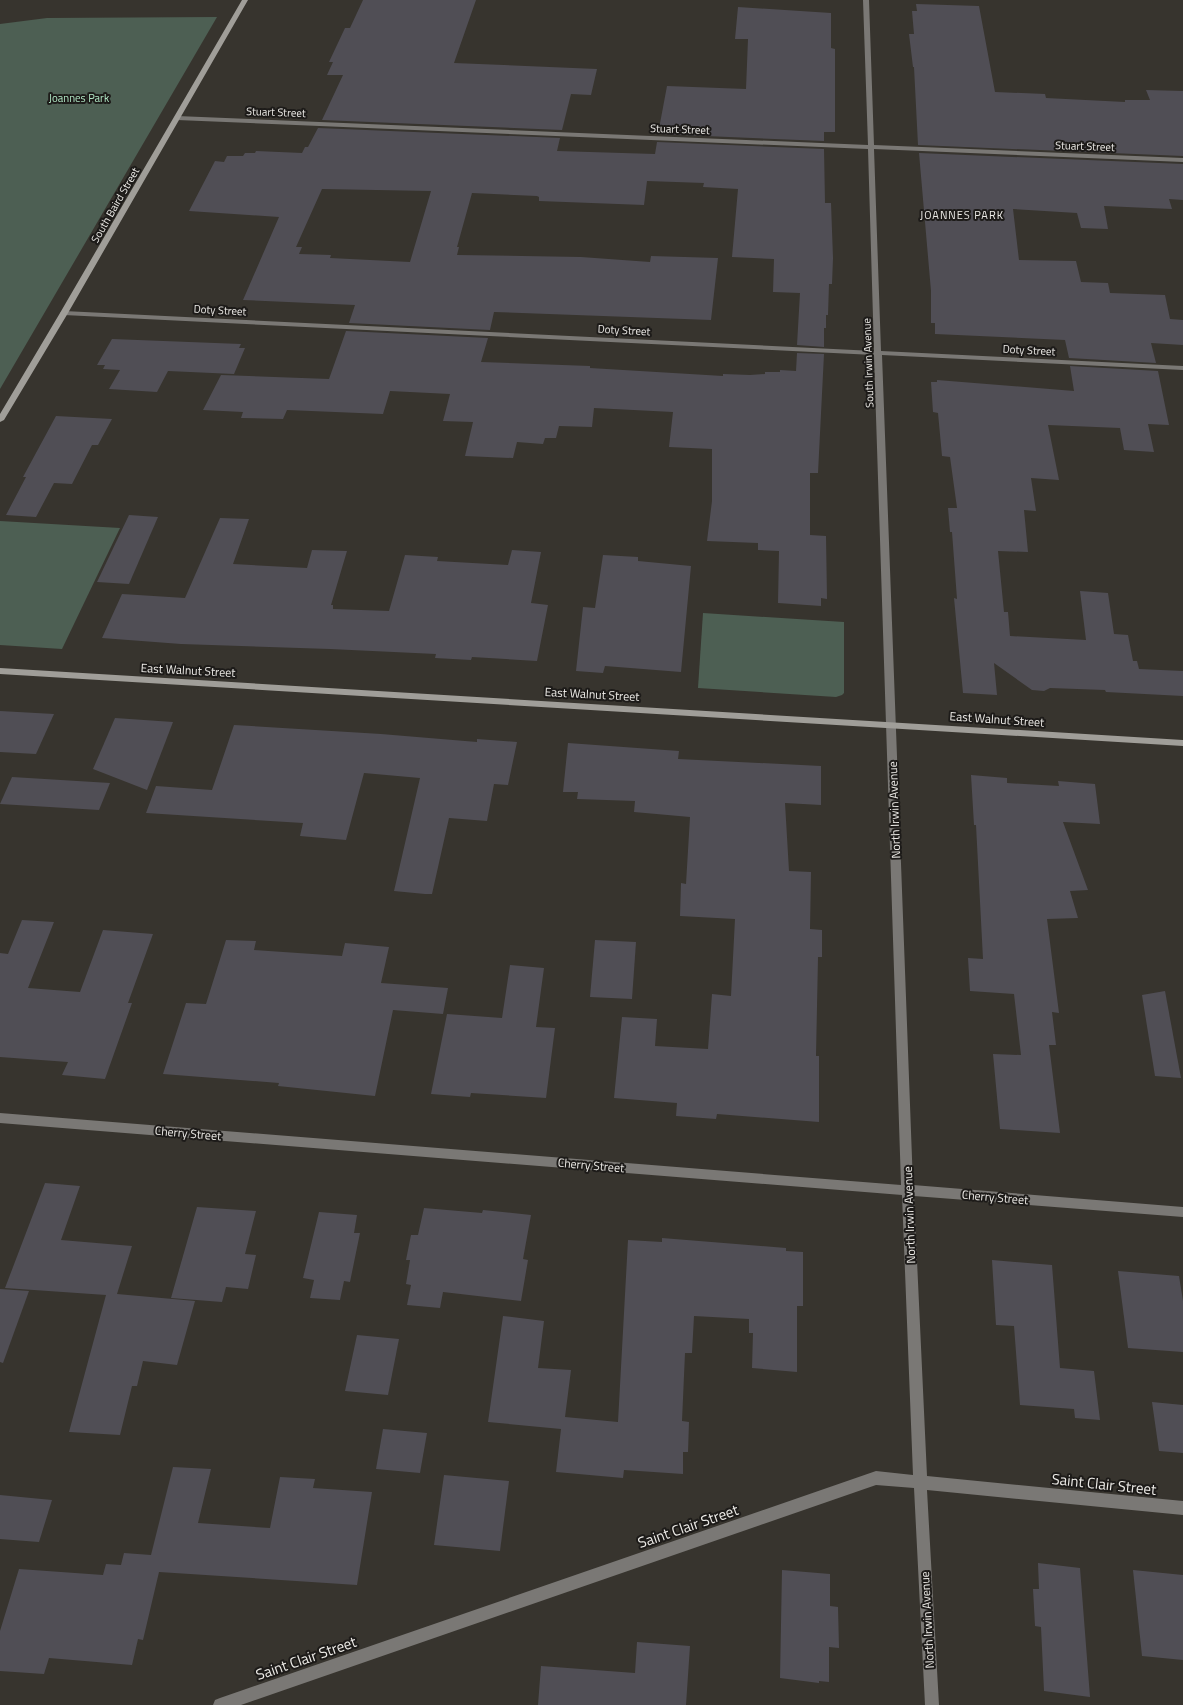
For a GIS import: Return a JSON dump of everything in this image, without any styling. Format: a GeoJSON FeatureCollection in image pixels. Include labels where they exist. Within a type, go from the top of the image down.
{"type":"FeatureCollection","features":[{"type":"Feature","properties":{"kind":"street","name":"South Baird Street"},"geometry":{"type":"LineString","coordinates":[[0,420],[245,0]]}},
{"type":"Feature","properties":{"kind":"street","name":"South Irwin Avenue"},"geometry":{"type":"LineString","coordinates":[[866,0],[891,725]]}},
{"type":"Feature","properties":{"kind":"street","name":"Stuart Street"},"geometry":{"type":"LineString","coordinates":[[177,118],[1183,160]]}},
{"type":"Feature","properties":{"kind":"street","name":"Doty Street"},"geometry":{"type":"LineString","coordinates":[[64,313],[1183,368]]}},
{"type":"Feature","properties":{"kind":"street","name":"East Walnut Street"},"geometry":{"type":"LineString","coordinates":[[0,671],[1183,743]]}},
{"type":"Feature","properties":{"kind":"street","name":"North Irwin Avenue"},"geometry":{"type":"LineString","coordinates":[[891,725],[920,1482],[932,1705]]}},
{"type":"Feature","properties":{"kind":"street","name":"Cherry Street"},"geometry":{"type":"LineString","coordinates":[[0,1118],[1183,1212]]}},
{"type":"Feature","properties":{"kind":"street","name":"Saint Clair Street"},"geometry":{"type":"LineString","coordinates":[[220,1705],[876,1478],[1183,1508]]}},
{"type":"Feature","properties":{"kind":"green space","name":"Joannes Park"},"geometry":{"type":"Polygon","coordinates":[[[217,17],[0,389],[0,24],[47,18],[217,17]]]}},
{"type":"Feature","properties":{"kind":"green space"},"geometry":{"type":"Polygon","coordinates":[[[0,521],[120,528],[62,649],[0,645],[0,521]]]}},
{"type":"Feature","properties":{"kind":"green space"},"geometry":{"type":"Polygon","coordinates":[[[703,613],[844,622],[844,693],[836,697],[698,688],[703,613]]]}},
{"type":"Feature","properties":{"kind":"building"},"geometry":{"type":"Polygon","coordinates":[[[363,0],[476,0],[454,63],[597,69],[591,95],[571,94],[562,130],[322,120],[343,75],[327,75],[333,62],[329,62],[345,28],[350,28],[363,0]]]}},
{"type":"Feature","properties":{"kind":"building"},"geometry":{"type":"Polygon","coordinates":[[[916,4],[979,6],[995,92],[1045,94],[1046,98],[1125,102],[1125,100],[1150,100],[1146,90],[1183,91],[1183,156],[918,145],[914,67],[909,34],[914,34],[912,11],[917,11],[916,4]]]}},
{"type":"Feature","properties":{"kind":"building"},"geometry":{"type":"Polygon","coordinates":[[[738,7],[831,13],[831,48],[835,49],[835,132],[824,132],[824,141],[658,134],[667,86],[746,89],[748,39],[735,39],[738,7]]]}},
{"type":"Feature","properties":{"kind":"building"},"geometry":{"type":"Polygon","coordinates":[[[318,128],[560,138],[557,151],[655,154],[657,142],[824,149],[825,203],[831,203],[833,258],[832,284],[829,284],[828,315],[826,315],[826,328],[824,328],[824,347],[797,345],[800,293],[773,292],[774,259],[732,257],[738,189],[703,187],[704,183],[647,181],[644,205],[539,201],[537,196],[472,193],[457,247],[459,247],[457,255],[581,257],[650,262],[651,256],[718,258],[711,320],[494,312],[490,330],[349,323],[355,305],[243,300],[279,217],[189,211],[215,161],[224,162],[227,156],[243,156],[245,153],[255,153],[256,151],[302,153],[305,147],[308,147],[318,128]],[[322,189],[296,247],[302,247],[299,254],[331,255],[330,258],[410,262],[431,191],[322,189]]]}},
{"type":"Feature","properties":{"kind":"building"},"geometry":{"type":"Polygon","coordinates":[[[919,153],[1183,164],[1183,200],[1169,199],[1172,209],[1104,206],[1108,229],[1081,228],[1077,213],[1013,209],[1019,260],[1076,261],[1081,282],[1108,283],[1110,293],[1165,295],[1170,319],[1183,320],[1183,345],[1151,343],[1156,363],[1069,358],[1065,340],[935,334],[935,323],[931,323],[931,291],[919,153]]]}},
{"type":"Feature","properties":{"kind":"building"},"geometry":{"type":"Polygon","coordinates":[[[346,331],[488,338],[481,362],[590,366],[590,368],[723,376],[723,374],[765,374],[765,372],[780,372],[780,370],[796,371],[797,353],[824,354],[818,473],[810,473],[810,535],[826,536],[827,599],[821,598],[821,606],[778,603],[779,551],[758,550],[758,543],[707,541],[712,501],[712,449],[669,447],[673,412],[594,408],[592,427],[559,426],[556,438],[545,438],[543,444],[517,442],[513,458],[465,456],[473,422],[443,421],[450,394],[390,391],[383,414],[287,410],[283,419],[241,418],[243,412],[203,410],[221,375],[329,379],[346,331]]]}},
{"type":"Feature","properties":{"kind":"building"},"geometry":{"type":"Polygon","coordinates":[[[112,339],[241,344],[239,348],[245,348],[234,374],[168,371],[157,392],[109,389],[120,370],[103,369],[105,365],[97,365],[112,339]]]}},
{"type":"Feature","properties":{"kind":"building"},"geometry":{"type":"Polygon","coordinates":[[[1070,366],[1158,371],[1169,425],[1148,424],[1154,452],[1124,450],[1120,428],[1048,425],[1059,480],[1031,478],[1036,511],[1024,510],[1028,552],[998,551],[1004,612],[1008,612],[1010,636],[1086,640],[1080,591],[1108,593],[1114,634],[1128,635],[1133,661],[1137,661],[1139,669],[1183,671],[1183,696],[1106,692],[1105,690],[1050,688],[1044,691],[1032,690],[994,663],[997,695],[963,693],[954,598],[957,599],[952,532],[950,532],[948,508],[957,508],[950,457],[942,456],[938,413],[933,412],[931,382],[937,382],[937,380],[1074,391],[1070,366]]]}},
{"type":"Feature","properties":{"kind":"building"},"geometry":{"type":"Polygon","coordinates":[[[56,416],[112,419],[98,445],[92,445],[72,484],[54,483],[36,517],[6,515],[26,477],[23,477],[56,416]]]}},
{"type":"Feature","properties":{"kind":"building"},"geometry":{"type":"Polygon","coordinates":[[[129,515],[158,517],[129,584],[97,582],[129,515]]]}},
{"type":"Feature","properties":{"kind":"building"},"geometry":{"type":"Polygon","coordinates":[[[220,518],[249,519],[233,564],[307,568],[312,550],[347,551],[331,605],[333,605],[333,609],[389,611],[405,555],[438,557],[437,561],[508,565],[512,550],[541,552],[531,603],[548,605],[537,661],[472,657],[471,660],[435,658],[436,654],[181,644],[102,638],[122,594],[185,598],[220,518]]]}},
{"type":"Feature","properties":{"kind":"building"},"geometry":{"type":"Polygon","coordinates":[[[603,555],[638,557],[638,561],[691,566],[681,672],[605,666],[603,673],[576,671],[583,607],[595,608],[603,555]]]}},
{"type":"Feature","properties":{"kind":"building"},"geometry":{"type":"Polygon","coordinates":[[[0,711],[54,714],[36,754],[0,752],[0,711]]]}},
{"type":"Feature","properties":{"kind":"building"},"geometry":{"type":"Polygon","coordinates":[[[115,718],[173,722],[147,790],[93,769],[115,718]]]}},
{"type":"Feature","properties":{"kind":"building"},"geometry":{"type":"Polygon","coordinates":[[[234,725],[477,742],[477,739],[517,742],[508,785],[494,784],[487,821],[449,818],[432,894],[425,894],[394,891],[420,778],[364,773],[346,840],[300,836],[303,823],[146,813],[156,786],[212,790],[234,725]]]}},
{"type":"Feature","properties":{"kind":"building"},"geometry":{"type":"Polygon","coordinates":[[[568,743],[679,751],[678,759],[821,766],[821,805],[785,803],[789,871],[811,872],[810,929],[822,930],[822,957],[818,957],[816,1056],[819,1056],[819,1122],[717,1114],[716,1119],[676,1116],[677,1103],[614,1098],[622,1017],[657,1019],[655,1046],[708,1049],[712,994],[731,996],[735,919],[680,916],[681,883],[686,884],[690,817],[634,812],[635,801],[577,799],[578,792],[563,792],[568,743]]]}},
{"type":"Feature","properties":{"kind":"building"},"geometry":{"type":"Polygon","coordinates":[[[971,775],[1007,778],[1007,783],[1059,786],[1058,781],[1095,784],[1100,824],[1063,822],[1088,890],[1070,891],[1078,918],[1047,919],[1059,1013],[1052,1012],[1056,1045],[1049,1045],[1060,1133],[1000,1129],[993,1054],[1021,1055],[1014,994],[970,991],[968,958],[983,959],[976,825],[974,825],[971,775]]]}},
{"type":"Feature","properties":{"kind":"building"},"geometry":{"type":"Polygon","coordinates":[[[12,777],[110,783],[99,810],[0,804],[12,777]]]}},
{"type":"Feature","properties":{"kind":"building"},"geometry":{"type":"Polygon","coordinates":[[[22,920],[54,922],[28,988],[80,992],[103,930],[153,934],[128,1003],[132,1003],[105,1079],[62,1075],[68,1062],[0,1057],[0,953],[8,954],[22,920]]]}},
{"type":"Feature","properties":{"kind":"building"},"geometry":{"type":"Polygon","coordinates":[[[226,940],[256,941],[254,950],[342,956],[345,943],[389,947],[381,983],[448,988],[443,1014],[393,1010],[375,1096],[278,1086],[279,1083],[163,1074],[186,1003],[206,1004],[226,940]]]}},
{"type":"Feature","properties":{"kind":"building"},"geometry":{"type":"Polygon","coordinates":[[[595,940],[636,942],[632,999],[590,997],[595,940]]]}},
{"type":"Feature","properties":{"kind":"building"},"geometry":{"type":"Polygon","coordinates":[[[510,965],[544,968],[536,1027],[555,1028],[546,1098],[471,1093],[470,1097],[431,1094],[447,1014],[502,1018],[510,965]]]}},
{"type":"Feature","properties":{"kind":"building"},"geometry":{"type":"Polygon","coordinates":[[[1165,991],[1181,1078],[1155,1076],[1142,995],[1165,991]]]}},
{"type":"Feature","properties":{"kind":"building"},"geometry":{"type":"Polygon","coordinates":[[[45,1183],[80,1186],[61,1240],[132,1246],[117,1294],[195,1301],[177,1365],[143,1361],[137,1386],[132,1386],[120,1435],[69,1432],[106,1295],[5,1288],[45,1183]]]}},
{"type":"Feature","properties":{"kind":"building"},"geometry":{"type":"Polygon","coordinates":[[[197,1207],[256,1211],[245,1254],[256,1255],[248,1289],[226,1287],[222,1302],[171,1298],[197,1207]]]}},
{"type":"Feature","properties":{"kind":"building"},"geometry":{"type":"Polygon","coordinates":[[[424,1208],[482,1213],[483,1210],[531,1215],[523,1259],[528,1260],[521,1301],[443,1292],[440,1308],[407,1305],[411,1285],[406,1284],[410,1260],[406,1260],[411,1235],[418,1235],[424,1208]]]}},
{"type":"Feature","properties":{"kind":"building"},"geometry":{"type":"Polygon","coordinates":[[[319,1212],[357,1215],[354,1233],[360,1233],[350,1282],[344,1281],[340,1300],[310,1298],[314,1280],[303,1278],[319,1212]]]}},
{"type":"Feature","properties":{"kind":"building"},"geometry":{"type":"Polygon","coordinates":[[[662,1238],[786,1248],[786,1251],[803,1252],[803,1306],[797,1306],[797,1372],[752,1368],[753,1333],[749,1333],[749,1319],[694,1316],[692,1353],[685,1353],[682,1421],[689,1422],[688,1452],[683,1452],[683,1474],[624,1470],[623,1478],[556,1472],[561,1429],[488,1422],[503,1316],[544,1321],[538,1368],[571,1370],[565,1417],[618,1422],[628,1240],[662,1242],[662,1238]]]}},
{"type":"Feature","properties":{"kind":"building"},"geometry":{"type":"Polygon","coordinates":[[[992,1260],[1052,1265],[1060,1368],[1094,1371],[1100,1420],[1075,1418],[1074,1409],[1020,1405],[1014,1326],[996,1325],[992,1260]]]}},
{"type":"Feature","properties":{"kind":"building"},"geometry":{"type":"Polygon","coordinates":[[[1118,1271],[1179,1276],[1183,1301],[1183,1352],[1128,1348],[1118,1271]]]}},
{"type":"Feature","properties":{"kind":"building"},"geometry":{"type":"Polygon","coordinates":[[[0,1289],[29,1291],[3,1363],[0,1362],[0,1289]]]}},
{"type":"Feature","properties":{"kind":"building"},"geometry":{"type":"Polygon","coordinates":[[[357,1335],[399,1339],[388,1395],[345,1391],[357,1335]]]}},
{"type":"Feature","properties":{"kind":"building"},"geometry":{"type":"Polygon","coordinates":[[[1152,1402],[1183,1405],[1183,1453],[1159,1451],[1152,1402]]]}},
{"type":"Feature","properties":{"kind":"building"},"geometry":{"type":"Polygon","coordinates":[[[383,1429],[427,1433],[420,1473],[376,1469],[383,1429]]]}},
{"type":"Feature","properties":{"kind":"building"},"geometry":{"type":"Polygon","coordinates":[[[173,1467],[211,1469],[198,1523],[270,1528],[280,1477],[315,1479],[313,1488],[372,1492],[357,1585],[159,1572],[143,1640],[138,1639],[132,1665],[49,1658],[44,1674],[0,1671],[0,1631],[19,1569],[103,1575],[106,1564],[121,1565],[124,1553],[151,1555],[173,1467]]]}},
{"type":"Feature","properties":{"kind":"building"},"geometry":{"type":"Polygon","coordinates":[[[444,1475],[509,1481],[500,1551],[434,1545],[444,1475]]]}},
{"type":"Feature","properties":{"kind":"building"},"geometry":{"type":"Polygon","coordinates":[[[0,1495],[52,1500],[39,1542],[0,1539],[0,1495]]]}},
{"type":"Feature","properties":{"kind":"building"},"geometry":{"type":"Polygon","coordinates":[[[1038,1563],[1080,1568],[1090,1697],[1044,1691],[1041,1627],[1035,1626],[1033,1589],[1039,1589],[1038,1563]]]}},
{"type":"Feature","properties":{"kind":"building"},"geometry":{"type":"Polygon","coordinates":[[[782,1570],[830,1574],[830,1606],[838,1607],[839,1648],[829,1647],[829,1682],[819,1681],[819,1683],[780,1678],[782,1570]]]}},
{"type":"Feature","properties":{"kind":"building"},"geometry":{"type":"Polygon","coordinates":[[[1133,1570],[1183,1575],[1183,1660],[1142,1656],[1133,1570]]]}},
{"type":"Feature","properties":{"kind":"building"},"geometry":{"type":"Polygon","coordinates":[[[637,1642],[690,1646],[686,1705],[538,1705],[541,1666],[635,1673],[637,1642]]]}},
{"type":"Feature","properties":{"kind":"district","name":"JOANNES PARK"},"geometry":{"type":"Point","coordinates":[962,215]}}]}
